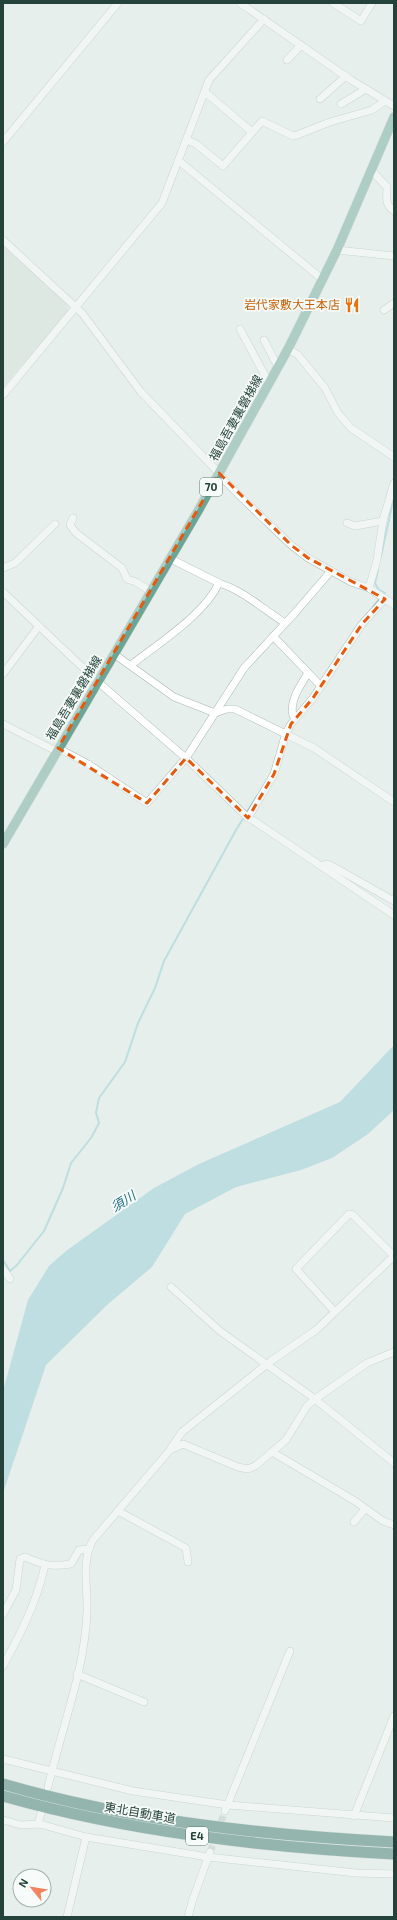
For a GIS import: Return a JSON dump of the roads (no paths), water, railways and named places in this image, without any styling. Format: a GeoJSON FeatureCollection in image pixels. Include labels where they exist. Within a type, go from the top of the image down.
{"type":"FeatureCollection","features":[{"type":"Feature","properties":{"kind":"highway","name":"東北自動車道"},"geometry":{"type":"LineString","coordinates":[[3,1784],[65,1800],[196,1824],[345,1839],[394,1842]]}},
{"type":"Feature","properties":{"kind":"highway","name":"東北自動車道"},"geometry":{"type":"LineString","coordinates":[[3,1796],[63,1812],[131,1826],[194,1836],[345,1851],[394,1854]]}},
{"type":"Feature","properties":{"kind":"main road","name":"福島吾妻裏磐梯線"},"geometry":{"type":"LineString","coordinates":[[3,844],[219,473],[288,349],[337,250],[394,117]]}},
{"type":"Feature","properties":{"kind":"street"},"geometry":{"type":"LineString","coordinates":[[3,142],[118,3]]}},
{"type":"Feature","properties":{"kind":"street"},"geometry":{"type":"LineString","coordinates":[[240,3],[346,76],[394,106]]}},
{"type":"Feature","properties":{"kind":"street"},"geometry":{"type":"LineString","coordinates":[[333,3],[361,22],[372,3]]}},
{"type":"Feature","properties":{"kind":"street"},"geometry":{"type":"LineString","coordinates":[[3,395],[162,203],[209,80],[264,20]]}},
{"type":"Feature","properties":{"kind":"street"},"geometry":{"type":"LineString","coordinates":[[288,60],[301,45]]}},
{"type":"Feature","properties":{"kind":"street"},"geometry":{"type":"LineString","coordinates":[[320,99],[346,76]]}},
{"type":"Feature","properties":{"kind":"street"},"geometry":{"type":"LineString","coordinates":[[341,104],[366,89]]}},
{"type":"Feature","properties":{"kind":"street"},"geometry":{"type":"LineString","coordinates":[[205,92],[252,132]]}},
{"type":"Feature","properties":{"kind":"street"},"geometry":{"type":"LineString","coordinates":[[187,140],[196,144],[223,166],[262,121],[293,136],[330,122],[372,110],[385,101]]}},
{"type":"Feature","properties":{"kind":"street"},"geometry":{"type":"LineString","coordinates":[[179,161],[322,280]]}},
{"type":"Feature","properties":{"kind":"street"},"geometry":{"type":"LineString","coordinates":[[372,170],[387,187],[386,201],[389,207],[394,211]]}},
{"type":"Feature","properties":{"kind":"street"},"geometry":{"type":"LineString","coordinates":[[3,240],[82,313],[141,392],[243,500],[291,545],[308,558],[351,582],[369,588],[394,605]]}},
{"type":"Feature","properties":{"kind":"street"},"geometry":{"type":"LineString","coordinates":[[337,250],[394,256]]}},
{"type":"Feature","properties":{"kind":"street"},"geometry":{"type":"LineString","coordinates":[[384,310],[394,303]]}},
{"type":"Feature","properties":{"kind":"street"},"geometry":{"type":"LineString","coordinates":[[240,329],[269,383]]}},
{"type":"Feature","properties":{"kind":"street"},"geometry":{"type":"LineString","coordinates":[[264,340],[278,367]]}},
{"type":"Feature","properties":{"kind":"street"},"geometry":{"type":"LineString","coordinates":[[288,349],[298,355],[325,388],[338,413],[351,428],[394,457]]}},
{"type":"Feature","properties":{"kind":"street"},"geometry":{"type":"LineString","coordinates":[[369,588],[377,560],[383,521],[394,483]]}},
{"type":"Feature","properties":{"kind":"street"},"geometry":{"type":"LineString","coordinates":[[73,518],[70,525],[76,533],[122,568],[127,579],[136,582],[150,591]]}},
{"type":"Feature","properties":{"kind":"street"},"geometry":{"type":"LineString","coordinates":[[347,523],[355,526],[383,521]]}},
{"type":"Feature","properties":{"kind":"street"},"geometry":{"type":"LineString","coordinates":[[3,568],[15,563],[55,524]]}},
{"type":"Feature","properties":{"kind":"street"},"geometry":{"type":"LineString","coordinates":[[169,558],[248,596],[254,603],[286,623]]}},
{"type":"Feature","properties":{"kind":"street"},"geometry":{"type":"LineString","coordinates":[[3,724],[88,764],[147,803],[186,758],[244,668],[286,623],[331,571]]}},
{"type":"Feature","properties":{"kind":"street"},"geometry":{"type":"LineString","coordinates":[[130,665],[201,609],[213,596],[219,583]]}},
{"type":"Feature","properties":{"kind":"street"},"geometry":{"type":"LineString","coordinates":[[3,592],[98,682],[186,758],[248,818],[394,915]]}},
{"type":"Feature","properties":{"kind":"street"},"geometry":{"type":"LineString","coordinates":[[248,818],[274,774],[286,733],[313,698],[362,624],[385,599]]}},
{"type":"Feature","properties":{"kind":"street"},"geometry":{"type":"LineString","coordinates":[[3,674],[39,626]]}},
{"type":"Feature","properties":{"kind":"street"},"geometry":{"type":"LineString","coordinates":[[273,636],[318,683]]}},
{"type":"Feature","properties":{"kind":"street"},"geometry":{"type":"LineString","coordinates":[[114,654],[174,697],[215,713],[227,709],[235,709],[286,733],[314,748],[394,802]]}},
{"type":"Feature","properties":{"kind":"street"},"geometry":{"type":"LineString","coordinates":[[293,716],[292,704],[308,673]]}},
{"type":"Feature","properties":{"kind":"street"},"geometry":{"type":"LineString","coordinates":[[321,866],[328,864],[394,901]]}},
{"type":"Feature","properties":{"kind":"street"},"geometry":{"type":"LineString","coordinates":[[48,1787],[77,1674],[84,1640],[87,1613],[89,1549],[93,1540],[170,1450],[182,1432],[266,1365],[316,1330],[335,1312],[394,1256],[353,1215],[349,1214],[296,1269],[335,1312]]}},
{"type":"Feature","properties":{"kind":"street"},"geometry":{"type":"LineString","coordinates":[[3,1269],[10,1279]]}},
{"type":"Feature","properties":{"kind":"street"},"geometry":{"type":"LineString","coordinates":[[171,1287],[220,1331],[315,1399],[394,1463]]}},
{"type":"Feature","properties":{"kind":"street"},"geometry":{"type":"LineString","coordinates":[[170,1450],[183,1444],[238,1467],[248,1469],[255,1466],[286,1440],[308,1406],[315,1399],[367,1363],[394,1352]]}},
{"type":"Feature","properties":{"kind":"street"},"geometry":{"type":"LineString","coordinates":[[272,1452],[383,1521],[394,1525]]}},
{"type":"Feature","properties":{"kind":"street"},"geometry":{"type":"LineString","coordinates":[[354,1522],[365,1509]]}},
{"type":"Feature","properties":{"kind":"street"},"geometry":{"type":"LineString","coordinates":[[118,1511],[186,1548],[188,1562]]}},
{"type":"Feature","properties":{"kind":"street"},"geometry":{"type":"LineString","coordinates":[[3,1614],[16,1590],[20,1559],[24,1557],[45,1565],[71,1564],[79,1550],[89,1549]]}},
{"type":"Feature","properties":{"kind":"street"},"geometry":{"type":"LineString","coordinates":[[3,1666],[28,1619],[40,1590],[45,1565]]}},
{"type":"Feature","properties":{"kind":"street"},"geometry":{"type":"LineString","coordinates":[[226,1808],[290,1651]]}},
{"type":"Feature","properties":{"kind":"street"},"geometry":{"type":"LineString","coordinates":[[77,1674],[144,1702]]}},
{"type":"Feature","properties":{"kind":"street"},"geometry":{"type":"LineString","coordinates":[[354,1816],[394,1716]]}},
{"type":"Feature","properties":{"kind":"street"},"geometry":{"type":"LineString","coordinates":[[3,1759],[133,1791],[226,1808],[394,1818]]}},
{"type":"Feature","properties":{"kind":"street"},"geometry":{"type":"LineString","coordinates":[[38,1824],[41,1813]]}},
{"type":"Feature","properties":{"kind":"street"},"geometry":{"type":"LineString","coordinates":[[3,1820],[22,1825],[38,1824],[86,1837],[209,1855],[356,1873],[394,1874]]}},
{"type":"Feature","properties":{"kind":"street"},"geometry":{"type":"LineString","coordinates":[[67,1917],[86,1837]]}},
{"type":"Feature","properties":{"kind":"street"},"geometry":{"type":"LineString","coordinates":[[188,1917],[209,1855]]}},
{"type":"Feature","properties":{"kind":"water"},"geometry":{"type":"Polygon","coordinates":[[[394,1045],[394,1110],[368,1134],[332,1158],[301,1170],[236,1187],[185,1214],[152,1267],[108,1304],[46,1365],[3,1493],[3,1391],[28,1300],[49,1266],[66,1251],[154,1188],[199,1164],[340,1102],[394,1045]]]}},
{"type":"Feature","properties":{"kind":"waterway"},"geometry":{"type":"LineString","coordinates":[[381,556],[394,497]]}},
{"type":"Feature","properties":{"kind":"waterway"},"geometry":{"type":"LineString","coordinates":[[373,607],[385,593],[378,589],[375,583],[378,570]]}},
{"type":"Feature","properties":{"kind":"waterway"},"geometry":{"type":"LineString","coordinates":[[8,1273],[17,1265],[44,1231],[63,1188],[71,1163],[91,1138],[99,1123],[96,1113],[99,1098],[125,1062],[138,1023],[155,988],[164,961],[236,830],[257,796]]}},
{"type":"Feature","properties":{"kind":"waterway"},"geometry":{"type":"LineString","coordinates":[[3,1260],[10,1271]]}},
{"type":"Feature","properties":{"kind":"tunnel"},"geometry":{"type":"LineString","coordinates":[[210,1852],[225,1811]]}},
{"type":"Feature","properties":{"kind":"place","name":"岩代家敷大王本店"},"geometry":{"type":"Point","coordinates":[352,305]}},
{"type":"Feature","properties":{"kind":"water label","name":"須川"},"geometry":{"type":"Point","coordinates":[123,1201]}}]}
